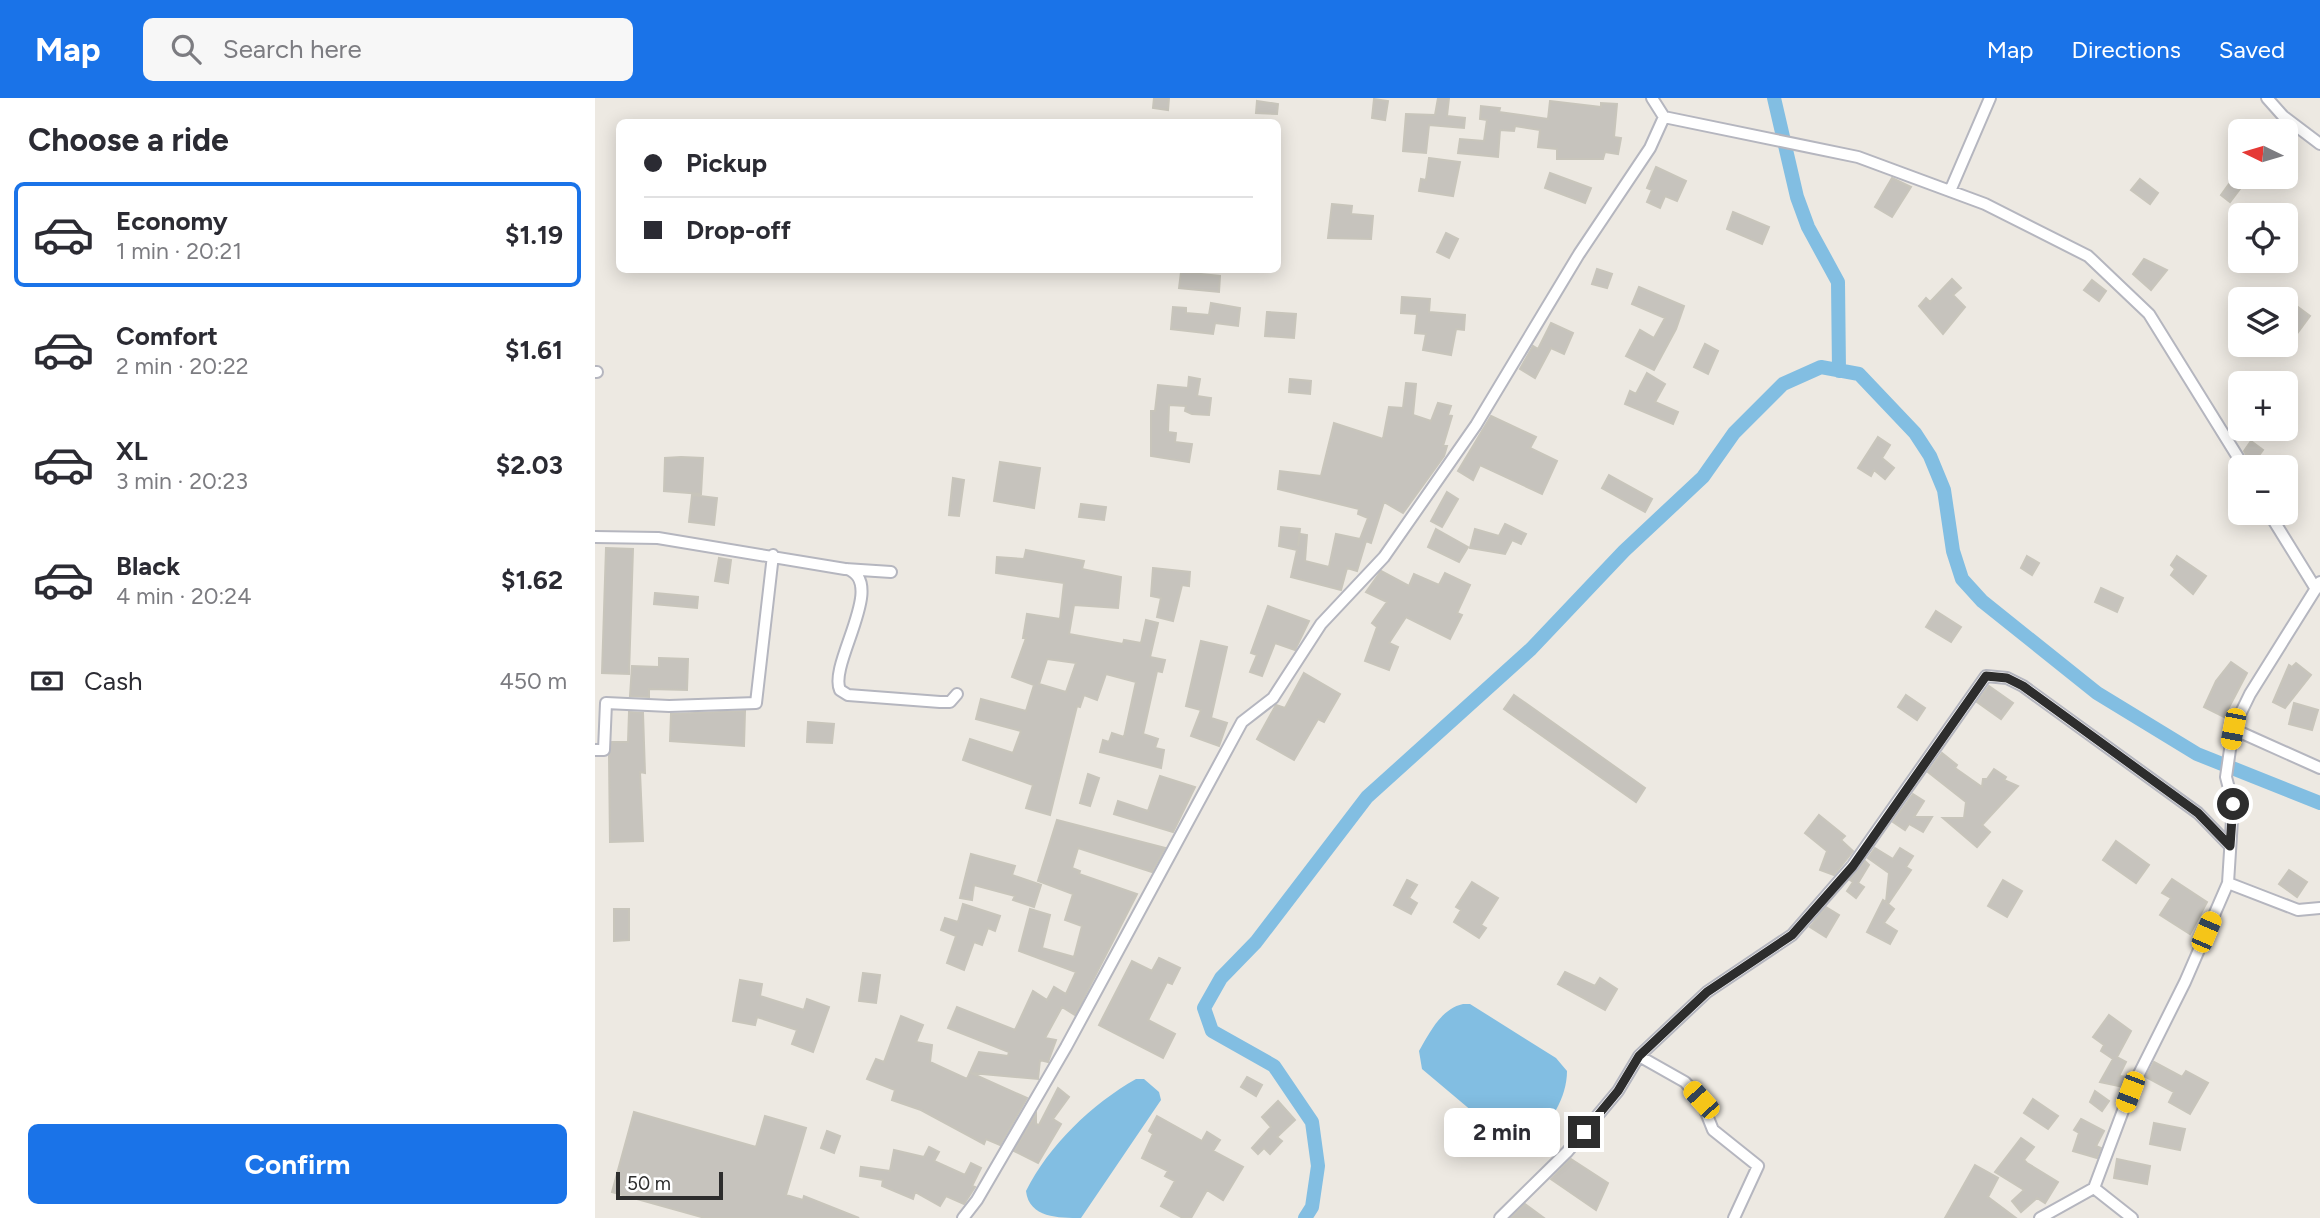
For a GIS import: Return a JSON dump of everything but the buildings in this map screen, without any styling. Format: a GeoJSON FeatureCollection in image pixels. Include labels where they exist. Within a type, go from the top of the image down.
{"type":"FeatureCollection","features":[{"type":"Feature","properties":{"kind":"street"},"geometry":{"type":"LineString","coordinates":[[1652,98],[1664,117],[1736,134],[1858,157],[1985,204],[2088,256],[2149,314],[2236,455]]}},
{"type":"Feature","properties":{"kind":"street"},"geometry":{"type":"LineString","coordinates":[[1950,191],[1990,98]]}},
{"type":"Feature","properties":{"kind":"street"},"geometry":{"type":"LineString","coordinates":[[2267,98],[2283,116],[2320,144]]}},
{"type":"Feature","properties":{"kind":"street"},"geometry":{"type":"LineString","coordinates":[[963,1218],[977,1200],[1066,1047],[1242,722],[1273,698],[1321,624],[1392,546],[1476,425],[1579,254],[1650,148],[1664,117]]}},
{"type":"Feature","properties":{"kind":"street"},"geometry":{"type":"LineString","coordinates":[[2040,1218],[2094,1188],[2130,1092],[2185,982],[2228,883],[2233,804],[2226,778],[2233,729],[2250,694],[2318,586],[2277,525]]}},
{"type":"Feature","properties":{"kind":"street"},"geometry":{"type":"LineString","coordinates":[[595,537],[658,538],[845,569],[891,572]]}},
{"type":"Feature","properties":{"kind":"street"},"geometry":{"type":"LineString","coordinates":[[595,750],[604,750],[606,703],[669,706],[757,703],[773,555]]}},
{"type":"Feature","properties":{"kind":"street"},"geometry":{"type":"LineString","coordinates":[[845,569],[858,577],[863,593],[840,672],[838,685],[841,690],[848,695],[940,702],[950,702],[957,694]]}},
{"type":"Feature","properties":{"kind":"street"},"geometry":{"type":"LineString","coordinates":[[1500,1218],[1567,1152],[1618,1091],[1639,1056],[1707,992],[1792,935],[1853,866],[1986,676],[2007,678],[2023,686],[2198,813],[2230,846]]}},
{"type":"Feature","properties":{"kind":"street"},"geometry":{"type":"LineString","coordinates":[[2233,729],[2320,768]]}},
{"type":"Feature","properties":{"kind":"street"},"geometry":{"type":"LineString","coordinates":[[2228,883],[2298,910],[2320,908]]}},
{"type":"Feature","properties":{"kind":"street"},"geometry":{"type":"LineString","coordinates":[[1639,1056],[1685,1082],[1701,1100],[1713,1130],[1758,1166],[1734,1218]]}},
{"type":"Feature","properties":{"kind":"street"},"geometry":{"type":"LineString","coordinates":[[2094,1188],[2132,1218]]}},
{"type":"Feature","properties":{"kind":"water"},"geometry":{"type":"Polygon","coordinates":[[[1463,1004],[1470,1004],[1556,1058],[1567,1071],[1561,1101],[1544,1127],[1529,1141],[1510,1139],[1498,1133],[1422,1069],[1419,1051],[1432,1029],[1448,1011],[1463,1004]]]}},
{"type":"Feature","properties":{"kind":"water"},"geometry":{"type":"Polygon","coordinates":[[[1136,1079],[1144,1079],[1159,1092],[1161,1100],[1081,1218],[1046,1215],[1033,1207],[1026,1191],[1059,1142],[1088,1113],[1136,1079]]]}},
{"type":"Feature","properties":{"kind":"waterway"},"geometry":{"type":"LineString","coordinates":[[1774,98],[1797,197],[1808,227],[1838,282],[1839,371]]}},
{"type":"Feature","properties":{"kind":"waterway"},"geometry":{"type":"LineString","coordinates":[[1305,1218],[1312,1207],[1318,1166],[1312,1122],[1274,1066],[1212,1031],[1204,1008],[1221,978],[1256,942],[1367,797],[1531,649],[1624,551],[1703,477],[1734,433],[1783,384],[1821,367],[1859,374],[1915,433],[1930,456],[1944,490],[1953,551],[1962,579],[1982,601],[2097,693],[2197,754],[2320,803]]}},
{"type":"Feature","properties":{"kind":"route"},"geometry":{"type":"LineString","coordinates":[[1584,1132],[1618,1091],[1639,1056],[1707,992],[1792,935],[1853,866],[1986,676],[2007,678],[2023,686],[2198,813],[2230,846],[2233,804]]}}]}
